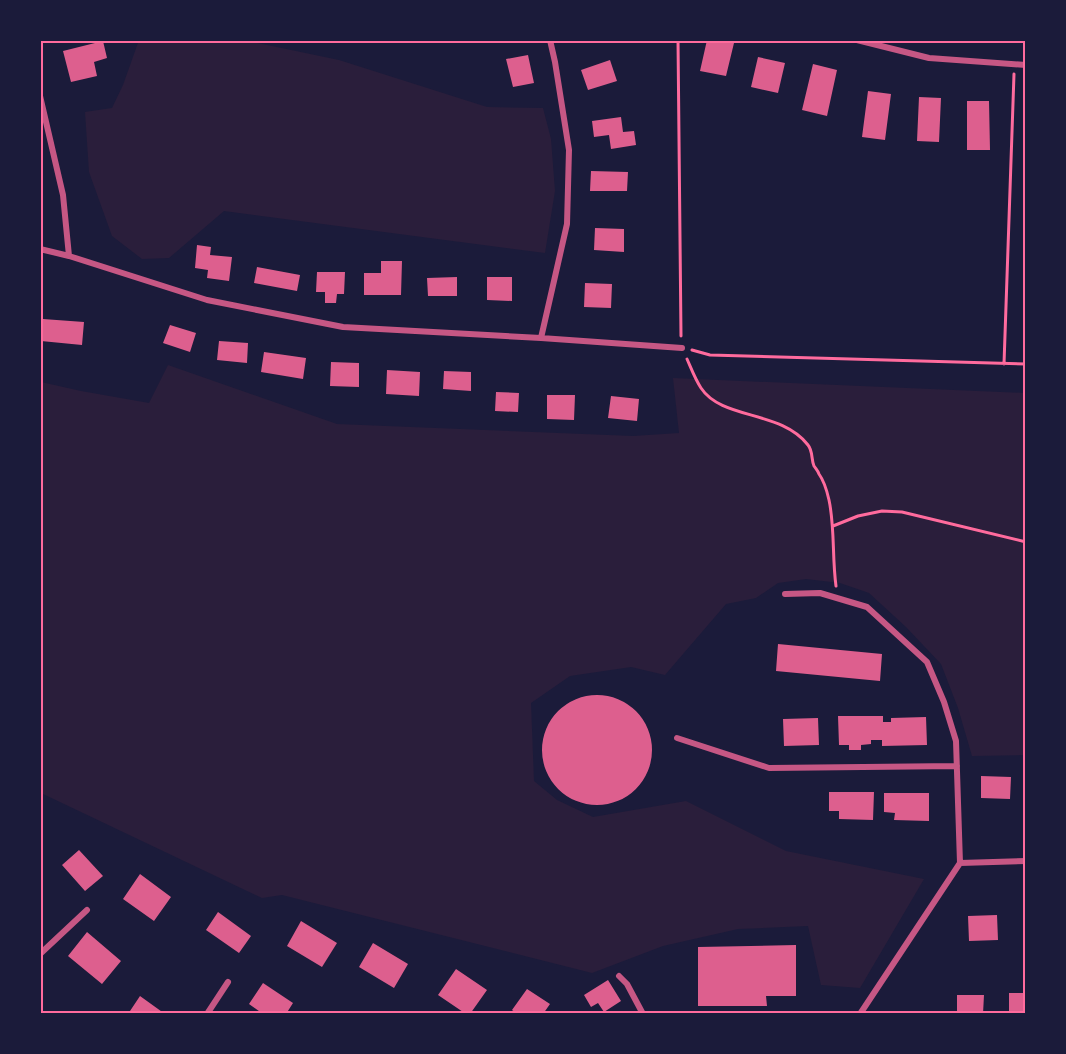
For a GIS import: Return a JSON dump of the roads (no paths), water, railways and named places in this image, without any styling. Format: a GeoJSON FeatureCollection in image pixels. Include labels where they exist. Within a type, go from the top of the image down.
{"type":"FeatureCollection","features":[{"type":"Feature","properties":{"kind":"street"},"geometry":{"type":"LineString","coordinates":[[541,338],[567,224],[569,150],[550,40]]}},
{"type":"Feature","properties":{"kind":"street"},"geometry":{"type":"LineString","coordinates":[[857,40],[929,58],[1026,65]]}},
{"type":"Feature","properties":{"kind":"street"},"geometry":{"type":"LineString","coordinates":[[40,96],[63,195],[69,256]]}},
{"type":"Feature","properties":{"kind":"street"},"geometry":{"type":"LineString","coordinates":[[40,249],[207,300],[343,327],[682,348]]}},
{"type":"Feature","properties":{"kind":"street"},"geometry":{"type":"LineString","coordinates":[[785,594],[820,593],[867,607],[927,662],[944,702],[956,741],[960,863],[860,1014]]}},
{"type":"Feature","properties":{"kind":"street"},"geometry":{"type":"LineString","coordinates":[[676,738],[769,768],[957,766]]}},
{"type":"Feature","properties":{"kind":"street"},"geometry":{"type":"LineString","coordinates":[[960,863],[1026,861]]}},
{"type":"Feature","properties":{"kind":"street"},"geometry":{"type":"LineString","coordinates":[[40,954],[87,910]]}},
{"type":"Feature","properties":{"kind":"street"},"geometry":{"type":"LineString","coordinates":[[619,976],[627,984],[643,1014]]}},
{"type":"Feature","properties":{"kind":"street"},"geometry":{"type":"LineString","coordinates":[[207,1014],[228,982]]}}]}
